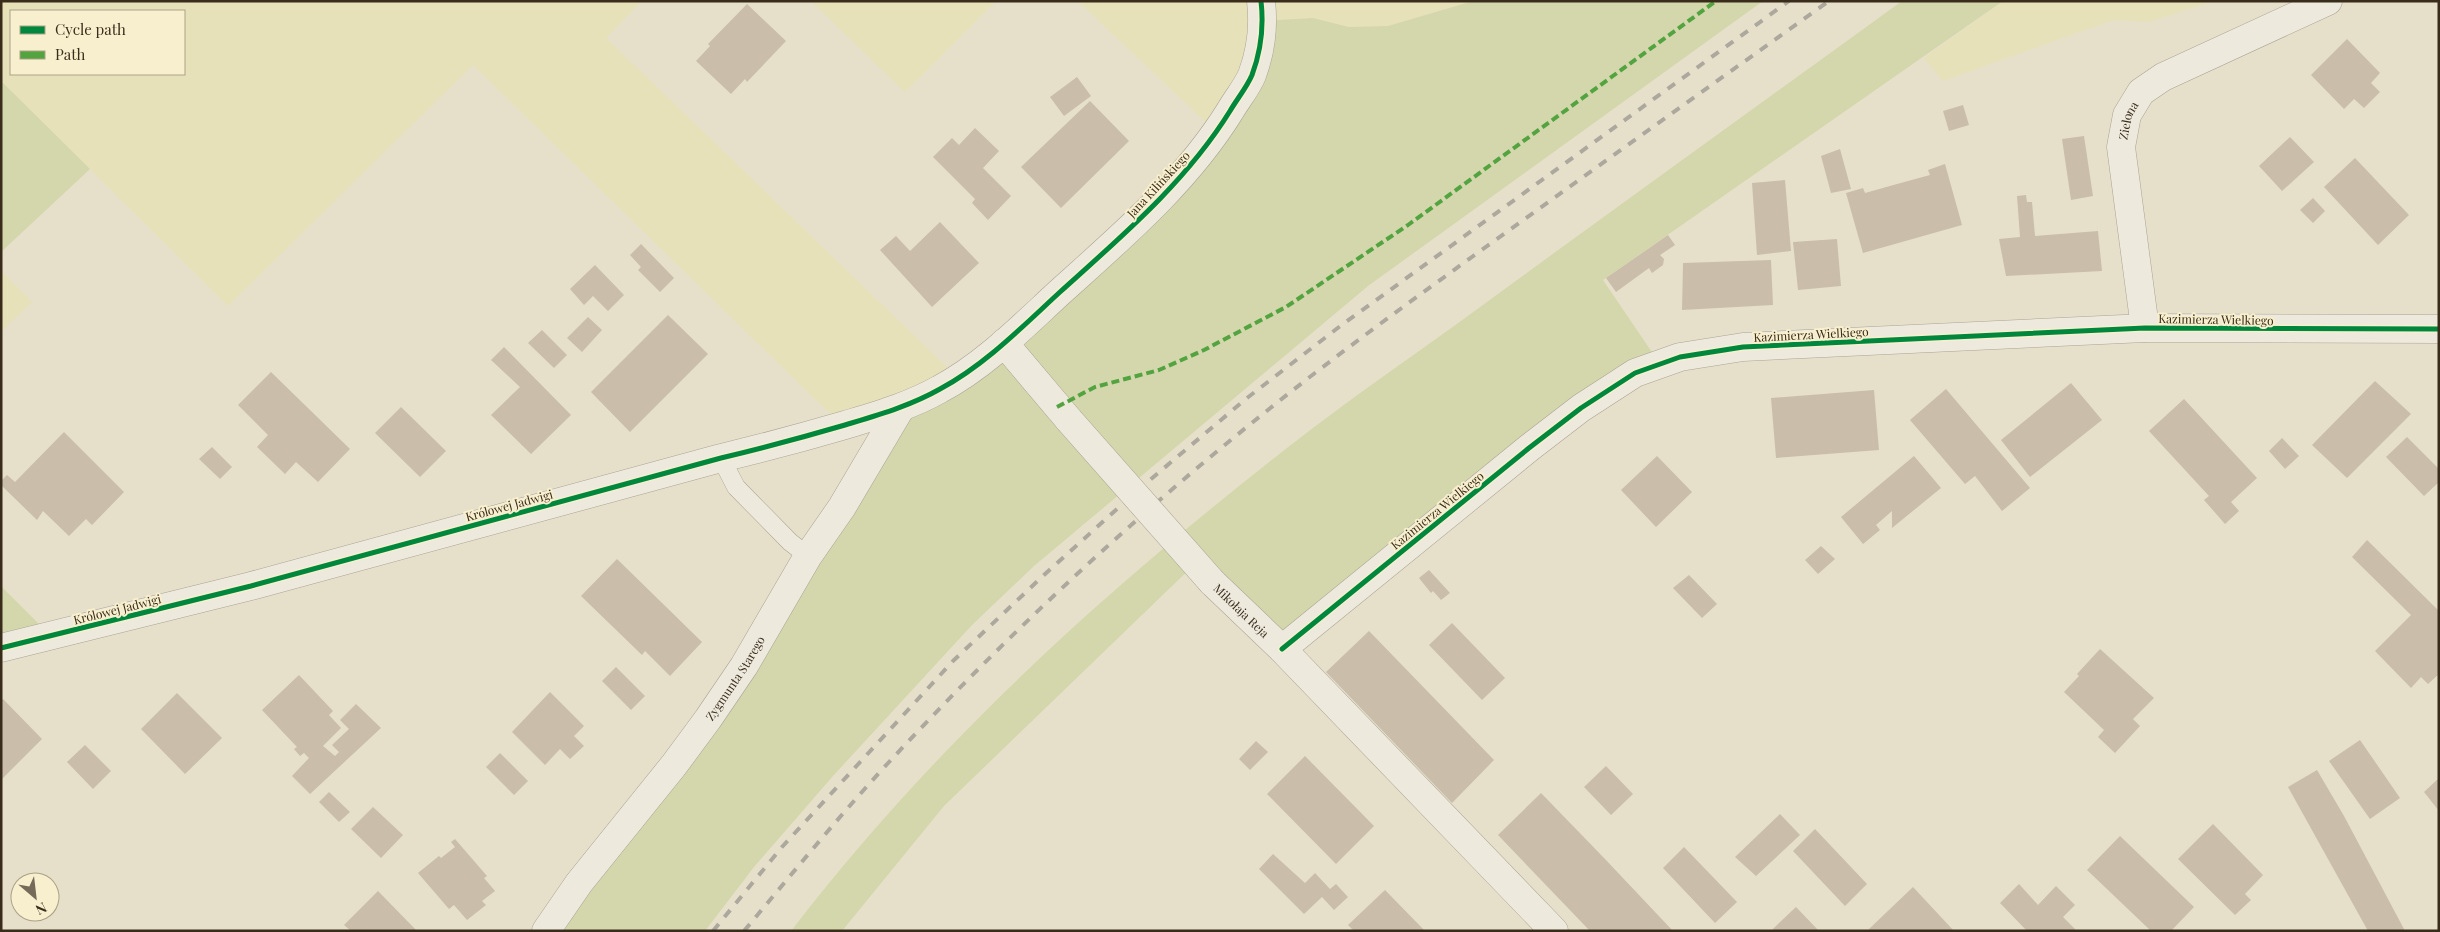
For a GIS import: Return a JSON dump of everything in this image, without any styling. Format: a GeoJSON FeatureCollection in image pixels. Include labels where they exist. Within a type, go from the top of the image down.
{"type":"FeatureCollection","features":[{"type":"Feature","properties":{"kind":"street","name":"Jana Kilińskiego"},"geometry":{"type":"LineString","coordinates":[[1004,342],[1151,209],[1189,167],[1216,132],[1251,77],[1260,50],[1264,24],[1261,1]]}},
{"type":"Feature","properties":{"kind":"street","name":"Zielona"},"geometry":{"type":"LineString","coordinates":[[2145,328],[2121,147],[2127,115],[2142,92],[2163,77],[2328,1]]}},
{"type":"Feature","properties":{"kind":"street","name":"Kazimierza Wielkiego"},"geometry":{"type":"LineString","coordinates":[[1282,649],[1581,408],[1635,373],[1680,357],[1743,347],[2145,328],[2439,329]]}},
{"type":"Feature","properties":{"kind":"street","name":"Królowej Jadwigi"},"geometry":{"type":"LineString","coordinates":[[1,648],[251,586],[721,458],[775,446],[900,409],[942,389],[970,370],[1004,342]]}},
{"type":"Feature","properties":{"kind":"street","name":"Mikołaja Reja"},"geometry":{"type":"LineString","coordinates":[[1004,342],[1069,420],[1212,582],[1282,649],[1554,931]]}},
{"type":"Feature","properties":{"kind":"street","name":"Zygmunta Starego"},"geometry":{"type":"LineString","coordinates":[[546,931],[579,884],[674,765],[744,666],[808,556],[842,507],[900,409]]}},
{"type":"Feature","properties":{"kind":"lane"},"geometry":{"type":"LineString","coordinates":[[721,458],[736,487],[790,542],[808,556]]}},
{"type":"Feature","properties":{"kind":"shaded area"},"geometry":{"type":"Polygon","coordinates":[[[1,1],[642,1],[606,38],[958,378],[844,425],[818,402],[473,65],[228,306],[1,81],[1,1]]]}},
{"type":"Feature","properties":{"kind":"shaded area"},"geometry":{"type":"Polygon","coordinates":[[[811,1],[996,1],[905,92],[811,1]]]}},
{"type":"Feature","properties":{"kind":"shaded area"},"geometry":{"type":"Polygon","coordinates":[[[1078,1],[1473,1],[1388,26],[1349,27],[1313,18],[1216,132],[1078,1]]]}},
{"type":"Feature","properties":{"kind":"shaded area"},"geometry":{"type":"Polygon","coordinates":[[[2003,1],[2214,1],[2148,22],[2113,20],[1943,81],[1924,58],[2003,1]]]}},
{"type":"Feature","properties":{"kind":"shaded area"},"geometry":{"type":"Polygon","coordinates":[[[1,271],[32,302],[1,331],[1,271]]]}},
{"type":"Feature","properties":{"kind":"green space"},"geometry":{"type":"Polygon","coordinates":[[[1473,1],[1763,1],[1368,286],[1034,566],[972,625],[833,776],[754,867],[705,931],[546,931],[917,401],[1189,167],[1264,24],[1278,20],[1313,18],[1349,27],[1388,26],[1473,1]]]}},
{"type":"Feature","properties":{"kind":"green space"},"geometry":{"type":"Polygon","coordinates":[[[1902,1],[2003,1],[1603,280],[1660,364],[1282,649],[1199,560],[944,806],[842,931],[791,931],[846,863],[962,735],[1087,615],[1152,558],[1219,502],[1333,413],[1902,1]]]}},
{"type":"Feature","properties":{"kind":"green space"},"geometry":{"type":"Polygon","coordinates":[[[1,81],[90,169],[1,252],[1,81]]]}},
{"type":"Feature","properties":{"kind":"green space"},"geometry":{"type":"Polygon","coordinates":[[[1,586],[51,636],[1,648],[1,586]]]}},
{"type":"Feature","properties":{"kind":"building"},"geometry":{"type":"Polygon","coordinates":[[[747,4],[786,41],[747,82],[745,79],[731,94],[696,61],[710,46],[708,44],[747,4]]]}},
{"type":"Feature","properties":{"kind":"building"},"geometry":{"type":"Polygon","coordinates":[[[2347,39],[2380,73],[2371,83],[2380,92],[2364,108],[2354,99],[2344,109],[2311,75],[2347,39]]]}},
{"type":"Feature","properties":{"kind":"building"},"geometry":{"type":"Polygon","coordinates":[[[1077,77],[1091,96],[1064,116],[1050,97],[1077,77]]]}},
{"type":"Feature","properties":{"kind":"building"},"geometry":{"type":"Polygon","coordinates":[[[1090,101],[1129,141],[1061,208],[1021,167],[1090,101]]]}},
{"type":"Feature","properties":{"kind":"building"},"geometry":{"type":"Polygon","coordinates":[[[1963,105],[1969,125],[1949,131],[1943,111],[1963,105]]]}},
{"type":"Feature","properties":{"kind":"building"},"geometry":{"type":"Polygon","coordinates":[[[975,128],[999,151],[983,168],[1011,196],[988,220],[972,203],[975,199],[933,157],[952,138],[959,145],[975,128]]]}},
{"type":"Feature","properties":{"kind":"building"},"geometry":{"type":"Polygon","coordinates":[[[2084,136],[2093,196],[2071,200],[2062,139],[2084,136]]]}},
{"type":"Feature","properties":{"kind":"building"},"geometry":{"type":"Polygon","coordinates":[[[2290,137],[2314,162],[2282,191],[2259,166],[2290,137]]]}},
{"type":"Feature","properties":{"kind":"building"},"geometry":{"type":"Polygon","coordinates":[[[1840,149],[1851,189],[1831,193],[1821,156],[1840,149]]]}},
{"type":"Feature","properties":{"kind":"building"},"geometry":{"type":"Polygon","coordinates":[[[2355,158],[2409,215],[2378,245],[2324,187],[2355,158]]]}},
{"type":"Feature","properties":{"kind":"building"},"geometry":{"type":"Polygon","coordinates":[[[1945,164],[1962,225],[1863,253],[1846,193],[1863,188],[1865,193],[1930,175],[1928,170],[1945,164]]]}},
{"type":"Feature","properties":{"kind":"building"},"geometry":{"type":"Polygon","coordinates":[[[1785,180],[1791,251],[1757,255],[1752,183],[1785,180]]]}},
{"type":"Feature","properties":{"kind":"building"},"geometry":{"type":"Polygon","coordinates":[[[2026,195],[2027,202],[2032,202],[2035,236],[2098,231],[2102,271],[2006,276],[1999,239],[2020,237],[2017,196],[2026,195]]]}},
{"type":"Feature","properties":{"kind":"building"},"geometry":{"type":"Polygon","coordinates":[[[2313,198],[2325,211],[2313,223],[2300,210],[2313,198]]]}},
{"type":"Feature","properties":{"kind":"building"},"geometry":{"type":"Polygon","coordinates":[[[940,222],[979,263],[932,307],[880,250],[896,236],[910,251],[940,222]]]}},
{"type":"Feature","properties":{"kind":"building"},"geometry":{"type":"Polygon","coordinates":[[[1668,235],[1675,245],[1660,255],[1664,259],[1663,265],[1652,273],[1649,268],[1616,292],[1606,278],[1668,235]]]}},
{"type":"Feature","properties":{"kind":"building"},"geometry":{"type":"Polygon","coordinates":[[[1837,239],[1841,286],[1798,290],[1793,242],[1837,239]]]}},
{"type":"Feature","properties":{"kind":"building"},"geometry":{"type":"Polygon","coordinates":[[[641,244],[674,278],[660,292],[638,270],[641,267],[630,255],[641,244]]]}},
{"type":"Feature","properties":{"kind":"building"},"geometry":{"type":"Polygon","coordinates":[[[1771,260],[1773,305],[1682,310],[1683,263],[1771,260]]]}},
{"type":"Feature","properties":{"kind":"building"},"geometry":{"type":"Polygon","coordinates":[[[595,265],[624,295],[608,311],[593,296],[584,305],[570,289],[595,265]]]}},
{"type":"Feature","properties":{"kind":"building"},"geometry":{"type":"Polygon","coordinates":[[[668,315],[708,354],[630,432],[591,392],[668,315]]]}},
{"type":"Feature","properties":{"kind":"building"},"geometry":{"type":"Polygon","coordinates":[[[588,317],[602,330],[582,352],[567,338],[588,317]]]}},
{"type":"Feature","properties":{"kind":"building"},"geometry":{"type":"Polygon","coordinates":[[[542,330],[567,355],[554,368],[528,343],[542,330]]]}},
{"type":"Feature","properties":{"kind":"building"},"geometry":{"type":"Polygon","coordinates":[[[504,347],[571,415],[531,454],[491,415],[520,387],[491,360],[504,347]]]}},
{"type":"Feature","properties":{"kind":"building"},"geometry":{"type":"Polygon","coordinates":[[[271,372],[350,449],[318,482],[296,462],[285,474],[257,447],[268,435],[238,405],[271,372]]]}},
{"type":"Feature","properties":{"kind":"building"},"geometry":{"type":"Polygon","coordinates":[[[2375,381],[2411,414],[2347,478],[2312,445],[2375,381]]]}},
{"type":"Feature","properties":{"kind":"building"},"geometry":{"type":"Polygon","coordinates":[[[2071,383],[2102,420],[2030,477],[2001,440],[2071,383]]]}},
{"type":"Feature","properties":{"kind":"building"},"geometry":{"type":"Polygon","coordinates":[[[1946,389],[2030,488],[2002,511],[1975,476],[1965,484],[1910,420],[1946,389]]]}},
{"type":"Feature","properties":{"kind":"building"},"geometry":{"type":"Polygon","coordinates":[[[1874,390],[1879,450],[1776,458],[1771,398],[1874,390]]]}},
{"type":"Feature","properties":{"kind":"building"},"geometry":{"type":"Polygon","coordinates":[[[2184,399],[2257,478],[2231,502],[2239,511],[2225,524],[2204,500],[2209,496],[2149,431],[2184,399]]]}},
{"type":"Feature","properties":{"kind":"building"},"geometry":{"type":"Polygon","coordinates":[[[401,407],[446,451],[420,477],[375,433],[401,407]]]}},
{"type":"Feature","properties":{"kind":"building"},"geometry":{"type":"Polygon","coordinates":[[[64,432],[124,492],[92,525],[86,519],[69,536],[43,511],[37,520],[1,485],[1,481],[7,475],[15,482],[64,432]]]}},
{"type":"Feature","properties":{"kind":"building"},"geometry":{"type":"Polygon","coordinates":[[[2407,437],[2439,469],[2439,482],[2424,496],[2386,457],[2407,437]]]}},
{"type":"Feature","properties":{"kind":"building"},"geometry":{"type":"Polygon","coordinates":[[[2282,438],[2299,456],[2285,469],[2269,451],[2282,438]]]}},
{"type":"Feature","properties":{"kind":"building"},"geometry":{"type":"Polygon","coordinates":[[[212,447],[232,467],[220,479],[199,459],[212,447]]]}},
{"type":"Feature","properties":{"kind":"building"},"geometry":{"type":"Polygon","coordinates":[[[1657,456],[1692,492],[1656,527],[1621,490],[1657,456]]]}},
{"type":"Feature","properties":{"kind":"building"},"geometry":{"type":"Polygon","coordinates":[[[1914,456],[1941,488],[1892,528],[1892,511],[1876,525],[1880,530],[1863,544],[1841,517],[1914,456]]]}},
{"type":"Feature","properties":{"kind":"building"},"geometry":{"type":"Polygon","coordinates":[[[2367,540],[2439,611],[2439,674],[2428,684],[2421,677],[2411,688],[2375,651],[2411,615],[2352,557],[2367,540]]]}},
{"type":"Feature","properties":{"kind":"building"},"geometry":{"type":"Polygon","coordinates":[[[1821,546],[1835,559],[1818,574],[1805,560],[1821,546]]]}},
{"type":"Feature","properties":{"kind":"building"},"geometry":{"type":"Polygon","coordinates":[[[617,559],[702,642],[670,676],[645,651],[642,655],[581,596],[617,559]]]}},
{"type":"Feature","properties":{"kind":"building"},"geometry":{"type":"Polygon","coordinates":[[[1429,570],[1450,593],[1441,600],[1433,591],[1431,593],[1419,578],[1429,570]]]}},
{"type":"Feature","properties":{"kind":"building"},"geometry":{"type":"Polygon","coordinates":[[[1689,575],[1717,604],[1702,618],[1673,588],[1689,575]]]}},
{"type":"Feature","properties":{"kind":"building"},"geometry":{"type":"Polygon","coordinates":[[[1452,623],[1505,678],[1482,700],[1429,645],[1452,623]]]}},
{"type":"Feature","properties":{"kind":"building"},"geometry":{"type":"Polygon","coordinates":[[[1369,631],[1494,760],[1452,803],[1326,672],[1369,631]]]}},
{"type":"Feature","properties":{"kind":"building"},"geometry":{"type":"Polygon","coordinates":[[[2100,649],[2154,698],[2133,719],[2140,726],[2115,753],[2098,737],[2104,730],[2064,692],[2079,676],[2077,674],[2100,649]]]}},
{"type":"Feature","properties":{"kind":"building"},"geometry":{"type":"Polygon","coordinates":[[[616,667],[645,696],[631,710],[602,681],[616,667]]]}},
{"type":"Feature","properties":{"kind":"building"},"geometry":{"type":"Polygon","coordinates":[[[299,675],[333,711],[329,715],[341,728],[323,746],[335,756],[339,752],[332,745],[349,729],[340,720],[356,704],[381,728],[310,794],[292,776],[309,758],[304,753],[300,756],[294,749],[297,747],[262,710],[299,675]]]}},
{"type":"Feature","properties":{"kind":"building"},"geometry":{"type":"Polygon","coordinates":[[[550,692],[584,726],[574,736],[584,746],[570,759],[560,749],[545,765],[512,732],[550,692]]]}},
{"type":"Feature","properties":{"kind":"building"},"geometry":{"type":"Polygon","coordinates":[[[177,693],[222,738],[185,774],[141,729],[177,693]]]}},
{"type":"Feature","properties":{"kind":"building"},"geometry":{"type":"Polygon","coordinates":[[[3,699],[42,739],[1,780],[1,700],[3,699]]]}},
{"type":"Feature","properties":{"kind":"building"},"geometry":{"type":"Polygon","coordinates":[[[2360,740],[2400,798],[2370,819],[2329,761],[2360,740]]]}},
{"type":"Feature","properties":{"kind":"building"},"geometry":{"type":"Polygon","coordinates":[[[1256,741],[1268,752],[1250,770],[1239,759],[1256,741]]]}},
{"type":"Feature","properties":{"kind":"building"},"geometry":{"type":"Polygon","coordinates":[[[85,745],[111,771],[93,789],[67,762],[85,745]]]}},
{"type":"Feature","properties":{"kind":"building"},"geometry":{"type":"Polygon","coordinates":[[[500,753],[528,781],[514,795],[486,767],[500,753]]]}},
{"type":"Feature","properties":{"kind":"building"},"geometry":{"type":"Polygon","coordinates":[[[1305,756],[1374,826],[1336,864],[1267,794],[1305,756]]]}},
{"type":"Feature","properties":{"kind":"building"},"geometry":{"type":"Polygon","coordinates":[[[1606,766],[1633,794],[1611,815],[1584,787],[1606,766]]]}},
{"type":"Feature","properties":{"kind":"building"},"geometry":{"type":"Polygon","coordinates":[[[2317,770],[2344,816],[2405,931],[2368,931],[2288,787],[2317,770]]]}},
{"type":"Feature","properties":{"kind":"building"},"geometry":{"type":"Polygon","coordinates":[[[2439,778],[2439,811],[2424,792],[2439,778]]]}},
{"type":"Feature","properties":{"kind":"building"},"geometry":{"type":"Polygon","coordinates":[[[329,792],[350,812],[339,822],[319,802],[329,792]]]}},
{"type":"Feature","properties":{"kind":"building"},"geometry":{"type":"Polygon","coordinates":[[[1541,793],[1673,931],[1590,931],[1498,835],[1541,793]]]}},
{"type":"Feature","properties":{"kind":"building"},"geometry":{"type":"Polygon","coordinates":[[[373,807],[403,835],[381,858],[351,829],[373,807]]]}},
{"type":"Feature","properties":{"kind":"building"},"geometry":{"type":"Polygon","coordinates":[[[1780,814],[1800,835],[1756,876],[1735,857],[1780,814]]]}},
{"type":"Feature","properties":{"kind":"building"},"geometry":{"type":"Polygon","coordinates":[[[2213,824],[2263,875],[2245,894],[2251,900],[2235,915],[2178,859],[2213,824]]]}},
{"type":"Feature","properties":{"kind":"building"},"geometry":{"type":"Polygon","coordinates":[[[1815,829],[1867,884],[1845,906],[1793,851],[1815,829]]]}},
{"type":"Feature","properties":{"kind":"building"},"geometry":{"type":"Polygon","coordinates":[[[2120,836],[2194,907],[2171,931],[2151,931],[2087,870],[2120,836]]]}},
{"type":"Feature","properties":{"kind":"building"},"geometry":{"type":"Polygon","coordinates":[[[455,839],[487,876],[484,878],[495,891],[482,901],[486,905],[467,920],[454,905],[449,909],[418,873],[439,856],[441,858],[455,847],[451,842],[455,839]]]}},
{"type":"Feature","properties":{"kind":"building"},"geometry":{"type":"Polygon","coordinates":[[[1684,847],[1737,902],[1715,923],[1663,868],[1684,847]]]}},
{"type":"Feature","properties":{"kind":"building"},"geometry":{"type":"Polygon","coordinates":[[[1273,854],[1305,883],[1315,873],[1330,889],[1336,884],[1348,897],[1334,910],[1322,897],[1304,914],[1259,869],[1273,854]]]}},
{"type":"Feature","properties":{"kind":"building"},"geometry":{"type":"Polygon","coordinates":[[[2019,884],[2038,905],[2056,886],[2075,905],[2063,917],[2077,931],[2027,931],[2000,903],[2019,884]]]}},
{"type":"Feature","properties":{"kind":"building"},"geometry":{"type":"Polygon","coordinates":[[[1913,887],[1954,931],[1868,930],[1913,887]]]}},
{"type":"Feature","properties":{"kind":"building"},"geometry":{"type":"Polygon","coordinates":[[[1385,890],[1425,931],[1354,931],[1348,925],[1385,890]]]}},
{"type":"Feature","properties":{"kind":"building"},"geometry":{"type":"Polygon","coordinates":[[[378,891],[417,931],[351,931],[344,925],[378,891]]]}},
{"type":"Feature","properties":{"kind":"building"},"geometry":{"type":"Polygon","coordinates":[[[1796,907],[1819,931],[1771,931],[1778,924],[1796,907]]]}},
{"type":"Feature","properties":{"kind":"railway"},"geometry":{"type":"LineString","coordinates":[[713,931],[782,847],[953,661],[1138,490],[1247,398],[1339,327],[1789,1]]}},
{"type":"Feature","properties":{"kind":"railway"},"geometry":{"type":"LineString","coordinates":[[744,931],[852,803],[932,716],[1065,585],[1205,461],[1357,341],[1829,1]]}},
{"type":"Feature","properties":{"kind":"marked path"},"geometry":{"type":"LineString","coordinates":[[1057,407],[1095,387],[1159,370],[1204,350],[1286,307],[1408,225],[1716,1]]}},
{"type":"Feature","properties":{"kind":"cycle path"},"geometry":{"type":"LineString","coordinates":[[1,648],[251,586],[799,438],[882,414],[929,395],[973,368],[1003,344],[1152,207],[1194,161],[1213,137],[1252,75],[1261,39],[1261,1]]}},
{"type":"Feature","properties":{"kind":"cycle path"},"geometry":{"type":"LineString","coordinates":[[1282,649],[1581,408],[1635,373],[1680,357],[1743,347],[2145,328],[2439,329]]}}]}
